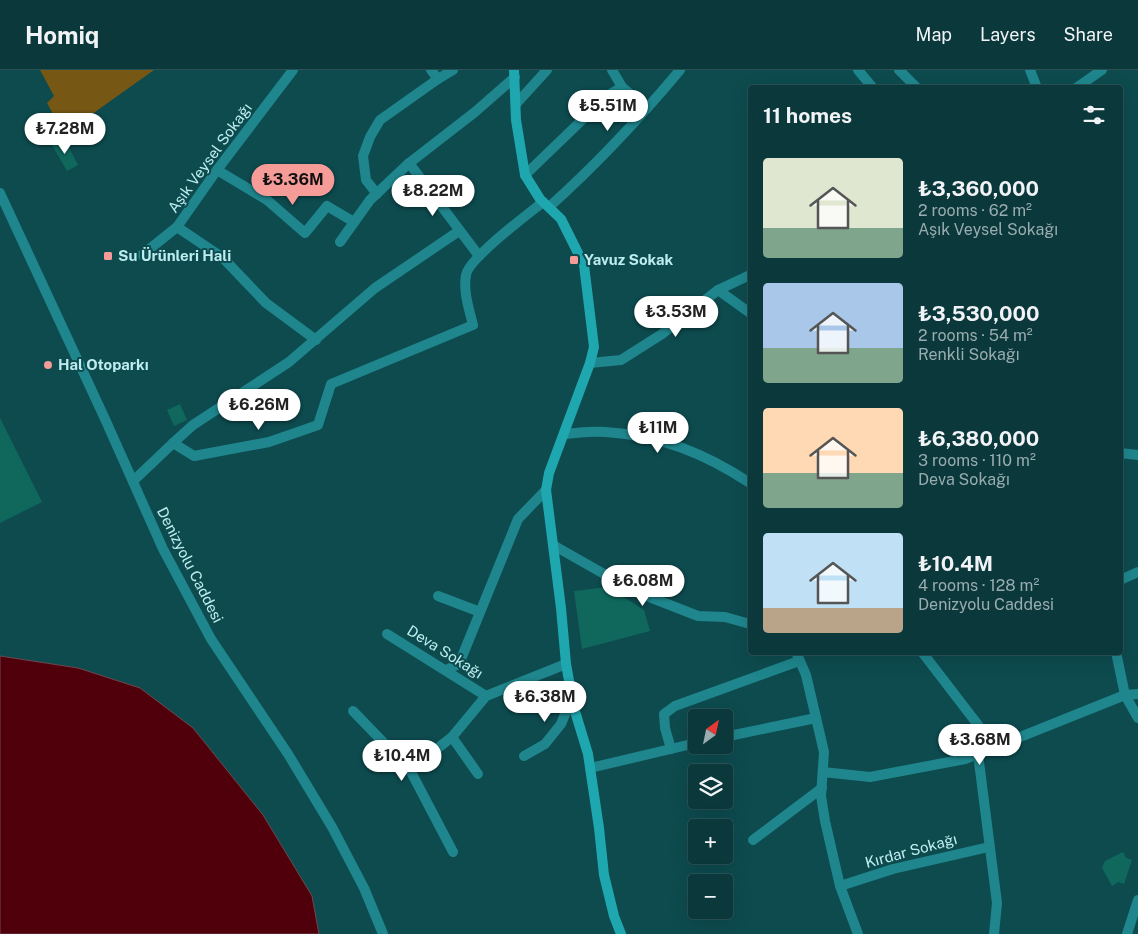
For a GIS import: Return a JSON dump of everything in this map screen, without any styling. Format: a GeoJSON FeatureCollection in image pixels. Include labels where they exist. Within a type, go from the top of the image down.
{"type":"FeatureCollection","features":[{"type":"Feature","properties":{"kind":"main road"},"geometry":{"type":"LineString","coordinates":[[514,73],[516,120],[526,175],[546,204],[561,220],[584,265],[594,347],[590,363],[549,473],[546,490],[566,664],[572,697],[590,768],[600,828],[604,875],[614,916],[621,934]]}},
{"type":"Feature","properties":{"kind":"street","name":"Aşık Veysel Sokağı"},"geometry":{"type":"LineString","coordinates":[[142,255],[177,227],[217,170],[294,70]]}},
{"type":"Feature","properties":{"kind":"street"},"geometry":{"type":"LineString","coordinates":[[376,194],[366,180],[363,156],[370,137],[380,120],[435,74],[453,70]]}},
{"type":"Feature","properties":{"kind":"street"},"geometry":{"type":"LineString","coordinates":[[516,104],[547,70]]}},
{"type":"Feature","properties":{"kind":"street"},"geometry":{"type":"LineString","coordinates":[[612,70],[622,87],[647,108]]}},
{"type":"Feature","properties":{"kind":"street"},"geometry":{"type":"LineString","coordinates":[[173,443],[194,456],[269,442],[318,425],[331,384],[473,325],[466,290],[466,273],[479,256],[588,172],[680,70]]}},
{"type":"Feature","properties":{"kind":"street"},"geometry":{"type":"LineString","coordinates":[[858,70],[870,85]]}},
{"type":"Feature","properties":{"kind":"street"},"geometry":{"type":"LineString","coordinates":[[899,70],[914,85]]}},
{"type":"Feature","properties":{"kind":"street"},"geometry":{"type":"LineString","coordinates":[[1030,70],[1036,85]]}},
{"type":"Feature","properties":{"kind":"street"},"geometry":{"type":"LineString","coordinates":[[1080,85],[1102,70]]}},
{"type":"Feature","properties":{"kind":"street"},"geometry":{"type":"LineString","coordinates":[[340,242],[376,194],[408,163],[475,112],[514,73]]}},
{"type":"Feature","properties":{"kind":"street"},"geometry":{"type":"LineString","coordinates":[[526,175],[607,96],[622,87]]}},
{"type":"Feature","properties":{"kind":"street"},"geometry":{"type":"LineString","coordinates":[[408,163],[479,256]]}},
{"type":"Feature","properties":{"kind":"street"},"geometry":{"type":"LineString","coordinates":[[217,170],[267,200],[305,233],[327,206],[354,222]]}},
{"type":"Feature","properties":{"kind":"street","name":"Denizyolu Caddesi"},"geometry":{"type":"LineString","coordinates":[[0,193],[163,549],[211,639],[288,754],[332,826],[364,888],[383,934]]}},
{"type":"Feature","properties":{"kind":"street"},"geometry":{"type":"LineString","coordinates":[[177,227],[223,258],[266,303],[316,340]]}},
{"type":"Feature","properties":{"kind":"street"},"geometry":{"type":"LineString","coordinates":[[133,481],[193,424],[289,362],[375,288],[459,231]]}},
{"type":"Feature","properties":{"kind":"street"},"geometry":{"type":"LineString","coordinates":[[590,363],[621,360],[662,334],[718,290],[748,276]]}},
{"type":"Feature","properties":{"kind":"street"},"geometry":{"type":"LineString","coordinates":[[718,290],[748,311]]}},
{"type":"Feature","properties":{"kind":"street"},"geometry":{"type":"LineString","coordinates":[[564,434],[604,432],[658,440],[692,450],[748,482]]}},
{"type":"Feature","properties":{"kind":"street"},"geometry":{"type":"LineString","coordinates":[[1123,453],[1138,455]]}},
{"type":"Feature","properties":{"kind":"street"},"geometry":{"type":"LineString","coordinates":[[446,670],[459,664],[518,519],[546,490]]}},
{"type":"Feature","properties":{"kind":"street"},"geometry":{"type":"LineString","coordinates":[[553,545],[634,591],[698,616],[725,617],[748,623]]}},
{"type":"Feature","properties":{"kind":"street"},"geometry":{"type":"LineString","coordinates":[[1123,579],[1138,572]]}},
{"type":"Feature","properties":{"kind":"street"},"geometry":{"type":"LineString","coordinates":[[438,596],[480,612]]}},
{"type":"Feature","properties":{"kind":"street","name":"Deva Sokağı"},"geometry":{"type":"LineString","coordinates":[[387,634],[486,696]]}},
{"type":"Feature","properties":{"kind":"street"},"geometry":{"type":"LineString","coordinates":[[924,655],[996,747]]}},
{"type":"Feature","properties":{"kind":"street"},"geometry":{"type":"LineString","coordinates":[[1117,655],[1125,695],[1138,718]]}},
{"type":"Feature","properties":{"kind":"street"},"geometry":{"type":"LineString","coordinates":[[671,749],[665,728],[664,714],[674,706],[797,657],[806,676],[824,752],[822,788],[825,821],[840,886],[858,934]]}},
{"type":"Feature","properties":{"kind":"street"},"geometry":{"type":"LineString","coordinates":[[410,770],[452,737],[486,696],[566,664]]}},
{"type":"Feature","properties":{"kind":"street"},"geometry":{"type":"LineString","coordinates":[[823,772],[870,777],[965,759],[1125,695],[1138,694]]}},
{"type":"Feature","properties":{"kind":"street"},"geometry":{"type":"LineString","coordinates":[[524,756],[544,744],[561,724],[572,697]]}},
{"type":"Feature","properties":{"kind":"street"},"geometry":{"type":"LineString","coordinates":[[353,711],[410,770],[453,852]]}},
{"type":"Feature","properties":{"kind":"street"},"geometry":{"type":"LineString","coordinates":[[733,735],[816,718]]}},
{"type":"Feature","properties":{"kind":"street"},"geometry":{"type":"LineString","coordinates":[[452,737],[478,774]]}},
{"type":"Feature","properties":{"kind":"street"},"geometry":{"type":"LineString","coordinates":[[590,768],[688,746]]}},
{"type":"Feature","properties":{"kind":"street"},"geometry":{"type":"LineString","coordinates":[[978,754],[997,903],[994,934]]}},
{"type":"Feature","properties":{"kind":"street"},"geometry":{"type":"LineString","coordinates":[[753,840],[822,788]]}},
{"type":"Feature","properties":{"kind":"street","name":"Kırdar Sokağı"},"geometry":{"type":"LineString","coordinates":[[840,886],[893,869],[989,847]]}},
{"type":"Feature","properties":{"kind":"street"},"geometry":{"type":"LineString","coordinates":[[1127,934],[1138,900]]}},
{"type":"Feature","properties":{"kind":"shaded area"},"geometry":{"type":"Polygon","coordinates":[[[40,70],[154,70],[64,134],[47,103],[54,96],[40,70]]]}},
{"type":"Feature","properties":{"kind":"shaded area"},"geometry":{"type":"Polygon","coordinates":[[[0,656],[78,668],[140,688],[193,728],[263,815],[312,896],[319,934],[0,934],[0,656]]]}},
{"type":"Feature","properties":{"kind":"building"},"geometry":{"type":"Polygon","coordinates":[[[64,138],[78,165],[67,171],[52,145],[64,138]]]}},
{"type":"Feature","properties":{"kind":"building"},"geometry":{"type":"Polygon","coordinates":[[[180,404],[187,420],[174,426],[167,410],[180,404]]]}},
{"type":"Feature","properties":{"kind":"building"},"geometry":{"type":"Polygon","coordinates":[[[0,418],[42,502],[0,523],[0,418]]]}},
{"type":"Feature","properties":{"kind":"building"},"geometry":{"type":"Polygon","coordinates":[[[608,587],[644,610],[650,631],[582,649],[574,591],[608,587]]]}},
{"type":"Feature","properties":{"kind":"building"},"geometry":{"type":"Polygon","coordinates":[[[1123,852],[1126,858],[1132,860],[1124,884],[1118,882],[1112,886],[1102,868],[1105,861],[1123,852]]]}},
{"type":"Feature","properties":{"kind":"place","name":"Su Ürünleri Hali"},"geometry":{"type":"Point","coordinates":[108,256]}},
{"type":"Feature","properties":{"kind":"place","name":"Yavuz Sokak"},"geometry":{"type":"Point","coordinates":[574,260]}},
{"type":"Feature","properties":{"kind":"place","name":"Hal Otoparkı"},"geometry":{"type":"Point","coordinates":[48,365]}}]}
